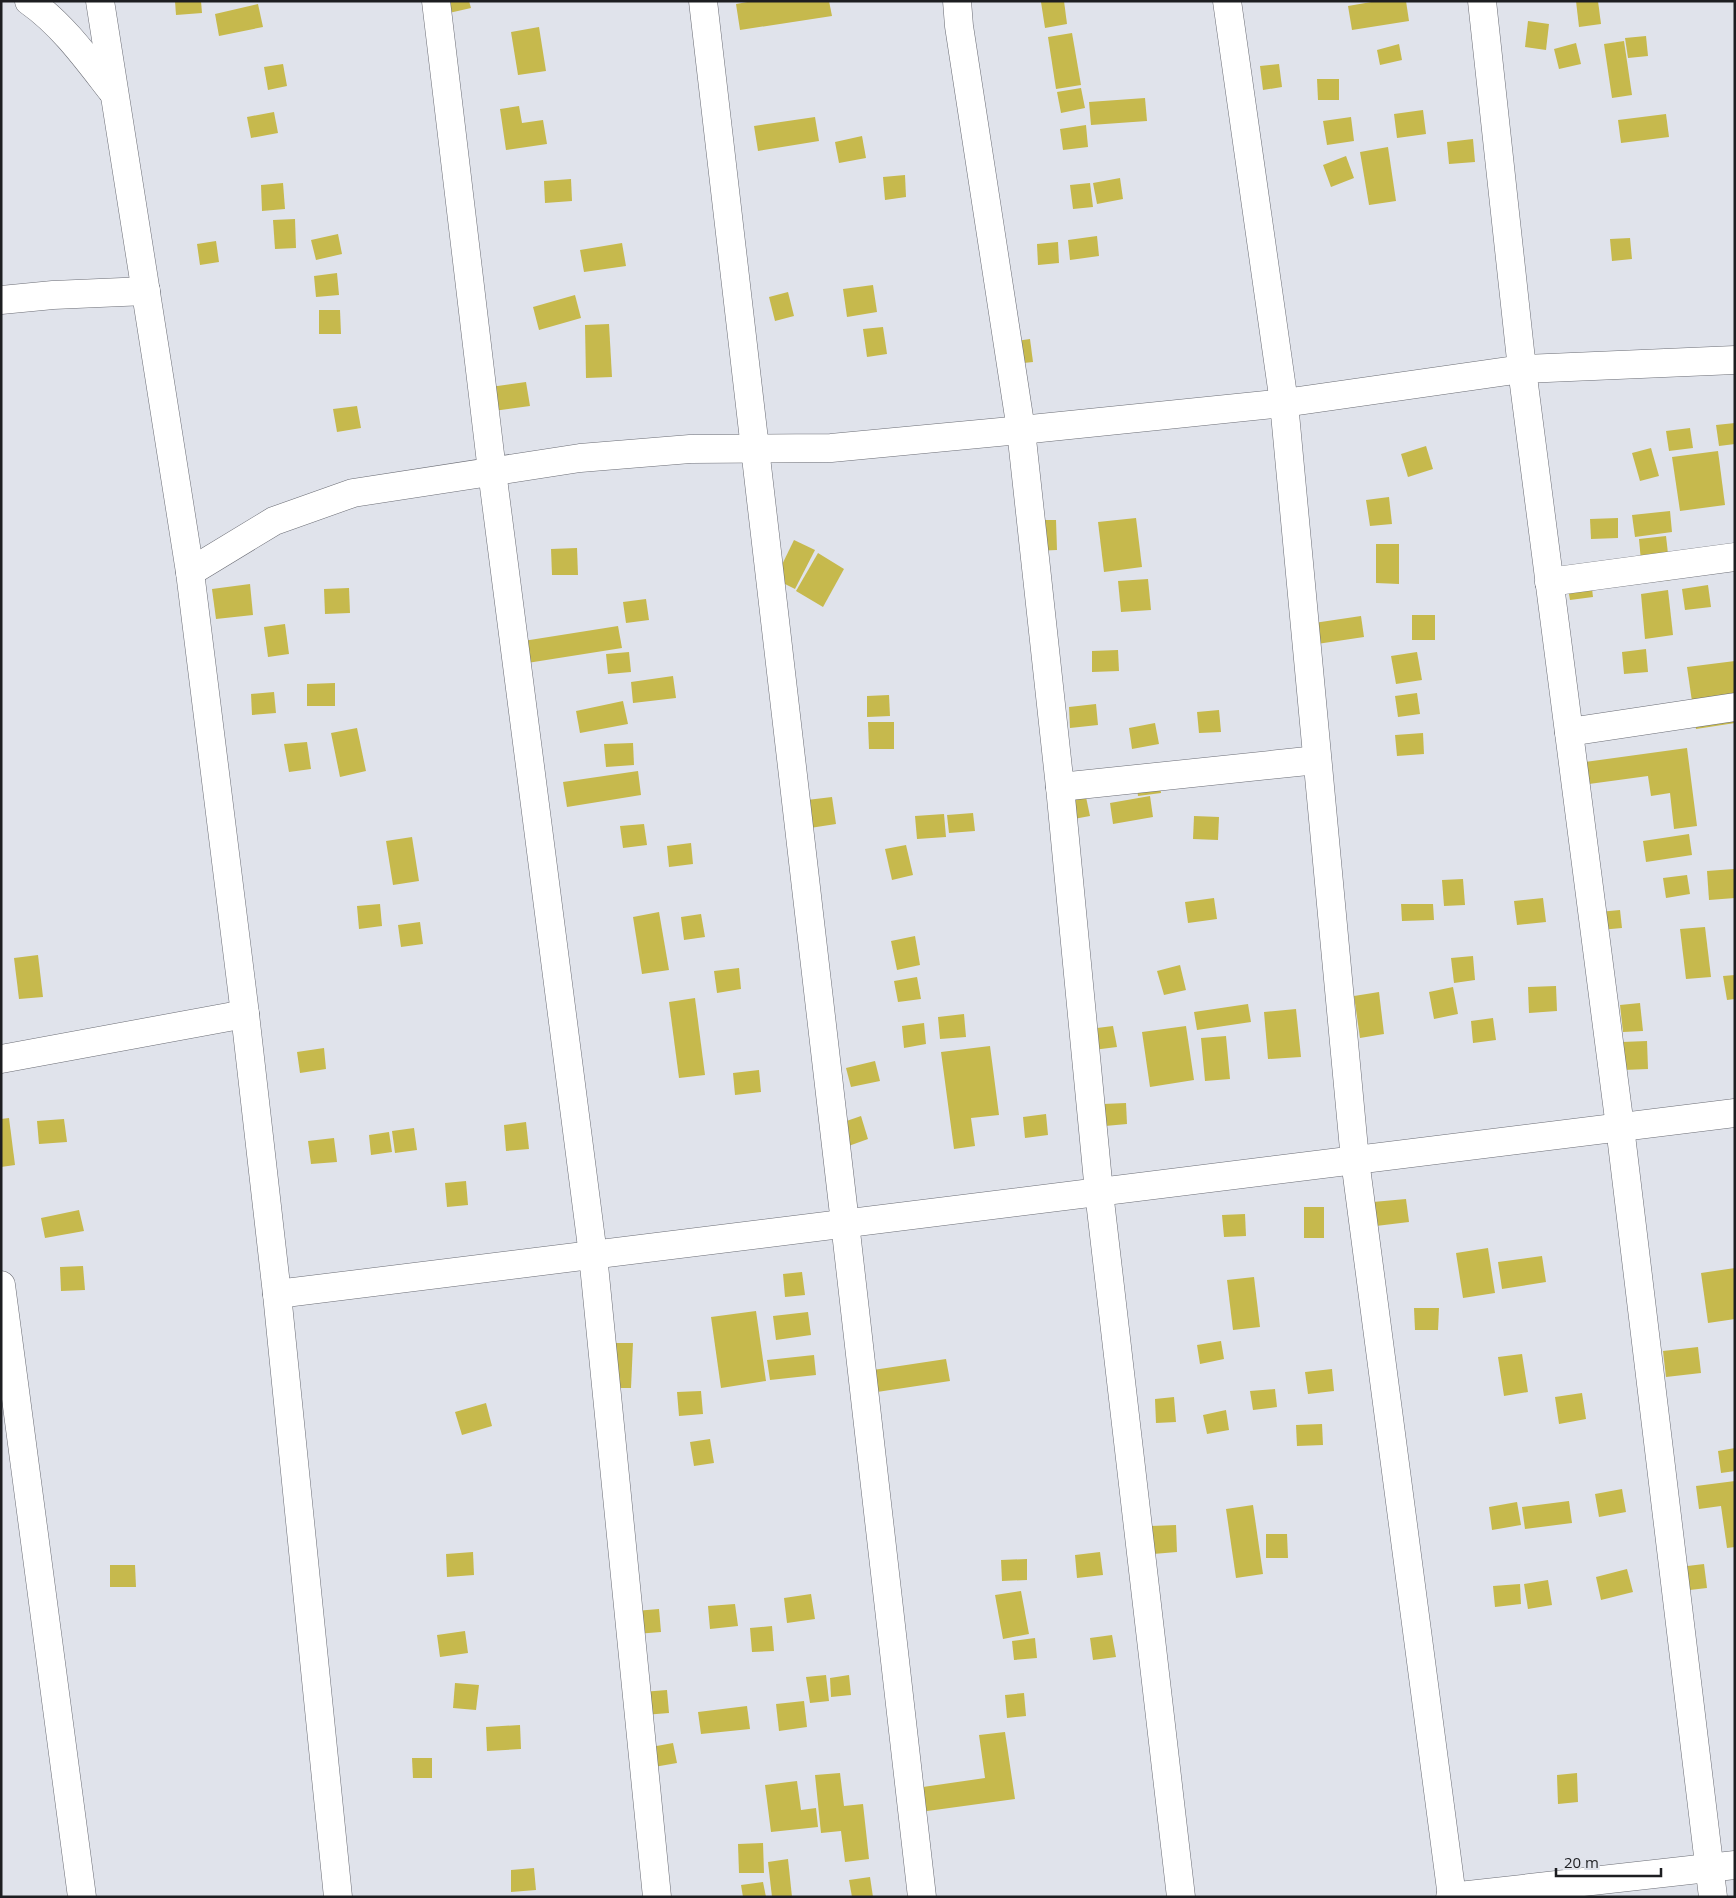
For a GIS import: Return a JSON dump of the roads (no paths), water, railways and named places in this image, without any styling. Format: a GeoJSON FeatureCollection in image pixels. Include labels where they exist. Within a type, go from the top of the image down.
{"type":"FeatureCollection","features":[{"type":"Feature","properties":{"kind":"street"},"geometry":{"type":"LineString","coordinates":[[29,1],[74,42],[114,93]]}},
{"type":"Feature","properties":{"kind":"street"},"geometry":{"type":"LineString","coordinates":[[100,1],[190,572],[278,1294],[338,1897]]}},
{"type":"Feature","properties":{"kind":"street"},"geometry":{"type":"LineString","coordinates":[[436,1],[492,471],[592,1255],[657,1897]]}},
{"type":"Feature","properties":{"kind":"street"},"geometry":{"type":"LineString","coordinates":[[703,1],[922,1897]]}},
{"type":"Feature","properties":{"kind":"street"},"geometry":{"type":"LineString","coordinates":[[958,1],[959,26],[1022,430],[1060,787],[1099,1192],[1181,1897]]}},
{"type":"Feature","properties":{"kind":"street"},"geometry":{"type":"LineString","coordinates":[[1227,1],[1284,403],[1355,1160],[1451,1897],[1722,1867]]}},
{"type":"Feature","properties":{"kind":"street"},"geometry":{"type":"LineString","coordinates":[[1482,1],[1522,369],[1549,582],[1620,1128],[1722,1867],[1713,1897]]}},
{"type":"Feature","properties":{"kind":"street"},"geometry":{"type":"LineString","coordinates":[[1,300],[53,294],[146,291]]}},
{"type":"Feature","properties":{"kind":"street"},"geometry":{"type":"LineString","coordinates":[[190,572],[274,521],[353,493],[580,458],[690,449],[754,447],[831,448],[1284,403],[1522,369],[1735,360]]}},
{"type":"Feature","properties":{"kind":"street"},"geometry":{"type":"LineString","coordinates":[[1549,582],[1735,557]]}},
{"type":"Feature","properties":{"kind":"street"},"geometry":{"type":"LineString","coordinates":[[1569,732],[1735,707]]}},
{"type":"Feature","properties":{"kind":"street"},"geometry":{"type":"LineString","coordinates":[[1060,787],[1317,760]]}},
{"type":"Feature","properties":{"kind":"street"},"geometry":{"type":"LineString","coordinates":[[1,1059],[245,1014]]}},
{"type":"Feature","properties":{"kind":"street"},"geometry":{"type":"LineString","coordinates":[[278,1294],[1735,1113]]}},
{"type":"Feature","properties":{"kind":"street"},"geometry":{"type":"LineString","coordinates":[[1,1285],[82,1897]]}}]}
